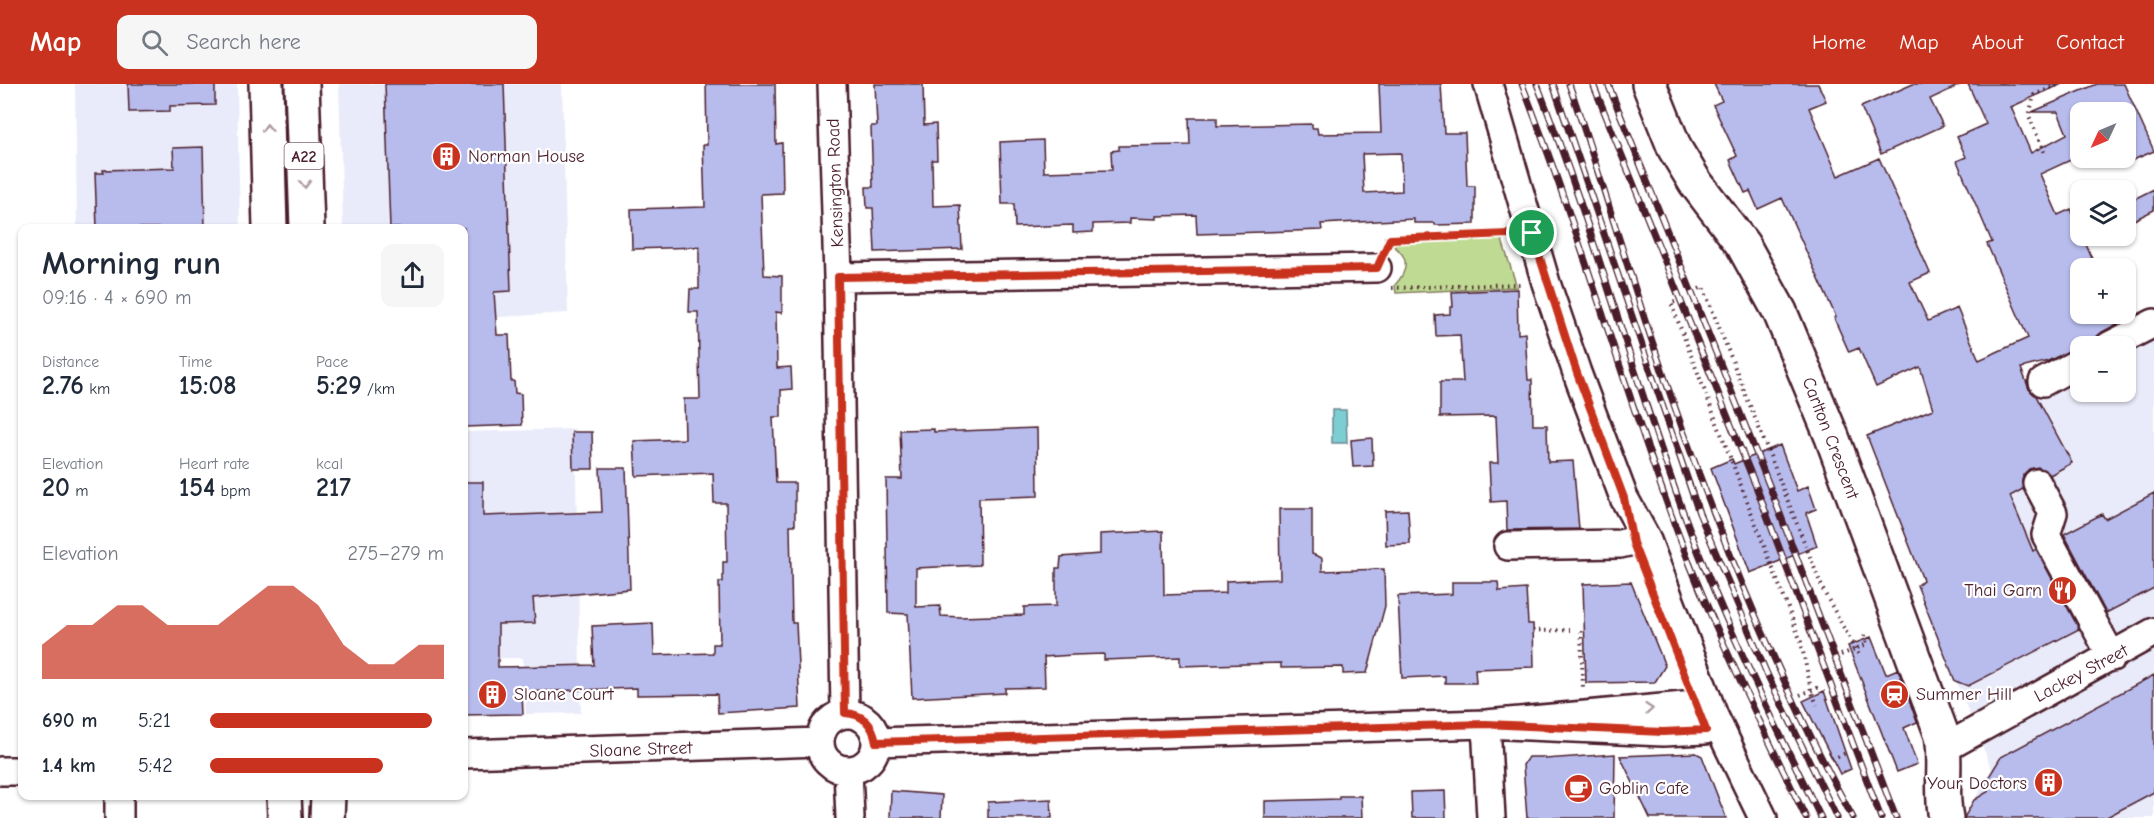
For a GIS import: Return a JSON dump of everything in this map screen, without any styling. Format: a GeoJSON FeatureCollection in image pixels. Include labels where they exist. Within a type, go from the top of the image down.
{"type":"FeatureCollection","features":[{"type":"Feature","properties":{"kind":"main road","name":"A22"},"geometry":{"type":"LineString","coordinates":[[266,84],[270,224]]}},
{"type":"Feature","properties":{"kind":"main road","name":"A22"},"geometry":{"type":"LineString","coordinates":[[302,84],[307,224]]}},
{"type":"Feature","properties":{"kind":"main road","name":"Carlton Crescent"},"geometry":{"type":"LineString","coordinates":[[1649,84],[1675,149],[1695,182],[1743,245],[1780,312],[1933,707],[1945,748],[1943,798],[1946,818]]}},
{"type":"Feature","properties":{"kind":"main road"},"geometry":{"type":"LineString","coordinates":[[284,800],[285,818]]}},
{"type":"Feature","properties":{"kind":"main road"},"geometry":{"type":"LineString","coordinates":[[327,818],[328,800]]}},
{"type":"Feature","properties":{"kind":"street","name":"Kensington Road"},"geometry":{"type":"LineString","coordinates":[[831,84],[838,277],[845,713]]}},
{"type":"Feature","properties":{"kind":"street"},"geometry":{"type":"LineString","coordinates":[[1488,84],[1546,283],[1639,540],[1744,818]]}},
{"type":"Feature","properties":{"kind":"street"},"geometry":{"type":"LineString","coordinates":[[838,277],[1377,268]]}},
{"type":"Feature","properties":{"kind":"street"},"geometry":{"type":"LineString","coordinates":[[2128,336],[2154,322]]}},
{"type":"Feature","properties":{"kind":"street"},"geometry":{"type":"LineString","coordinates":[[2043,382],[2070,367]]}},
{"type":"Feature","properties":{"kind":"street"},"geometry":{"type":"LineString","coordinates":[[2037,483],[2053,513],[2046,535],[2112,657]]}},
{"type":"Feature","properties":{"kind":"street"},"geometry":{"type":"LineString","coordinates":[[1508,546],[1639,540]]}},
{"type":"Feature","properties":{"kind":"street","name":"Lackey Street"},"geometry":{"type":"LineString","coordinates":[[1945,748],[2153,636]]}},
{"type":"Feature","properties":{"kind":"street"},"geometry":{"type":"LineString","coordinates":[[845,713],[863,718],[875,733],[876,742],[871,759],[865,765],[848,770],[831,765],[825,759],[819,742],[823,726],[829,720],[845,713]]}},
{"type":"Feature","properties":{"kind":"street"},"geometry":{"type":"LineString","coordinates":[[876,742],[1486,724],[1663,732],[1705,717]]}},
{"type":"Feature","properties":{"kind":"street"},"geometry":{"type":"LineString","coordinates":[[1705,717],[1763,818]]}},
{"type":"Feature","properties":{"kind":"street"},"geometry":{"type":"LineString","coordinates":[[1486,724],[1491,818]]}},
{"type":"Feature","properties":{"kind":"street","name":"Sloane Street"},"geometry":{"type":"LineString","coordinates":[[468,754],[819,742]]}},
{"type":"Feature","properties":{"kind":"street"},"geometry":{"type":"LineString","coordinates":[[848,770],[850,818]]}},
{"type":"Feature","properties":{"kind":"street"},"geometry":{"type":"LineString","coordinates":[[0,771],[18,771]]}},
{"type":"Feature","properties":{"kind":"street"},"geometry":{"type":"LineString","coordinates":[[119,800],[119,818]]}},
{"type":"Feature","properties":{"kind":"path"},"geometry":{"type":"LineString","coordinates":[[2044,153],[2029,116],[2031,106],[2034,95],[2060,84]]}},
{"type":"Feature","properties":{"kind":"path"},"geometry":{"type":"LineString","coordinates":[[1532,233],[1390,239],[1377,268],[1393,290],[1546,283]]}},
{"type":"Feature","properties":{"kind":"path"},"geometry":{"type":"LineString","coordinates":[[1699,289],[1703,287],[1824,592],[1859,655]]}},
{"type":"Feature","properties":{"kind":"path"},"geometry":{"type":"LineString","coordinates":[[1675,302],[1671,303],[1790,604],[1801,642],[1810,690],[1817,705]]}},
{"type":"Feature","properties":{"kind":"path"},"geometry":{"type":"LineString","coordinates":[[1708,399],[1713,396]]}},
{"type":"Feature","properties":{"kind":"path"},"geometry":{"type":"LineString","coordinates":[[1818,594],[1824,592]]}},
{"type":"Feature","properties":{"kind":"path"},"geometry":{"type":"LineString","coordinates":[[1533,631],[1570,630]]}},
{"type":"Feature","properties":{"kind":"path"},"geometry":{"type":"LineString","coordinates":[[1581,631],[1583,688]]}},
{"type":"Feature","properties":{"kind":"path"},"geometry":{"type":"LineString","coordinates":[[1841,655],[1867,644],[1864,633]]}},
{"type":"Feature","properties":{"kind":"path"},"geometry":{"type":"LineString","coordinates":[[1800,695],[1822,686]]}},
{"type":"Feature","properties":{"kind":"path"},"geometry":{"type":"LineString","coordinates":[[1832,759],[1846,753]]}},
{"type":"Feature","properties":{"kind":"path"},"geometry":{"type":"LineString","coordinates":[[1838,756],[1842,764]]}},
{"type":"Feature","properties":{"kind":"shaded area"},"geometry":{"type":"Polygon","coordinates":[[[75,84],[237,84],[240,224],[77,224],[75,84]]]}},
{"type":"Feature","properties":{"kind":"shaded area"},"geometry":{"type":"Polygon","coordinates":[[[339,84],[562,84],[568,313],[468,319],[468,224],[343,224],[339,84]]]}},
{"type":"Feature","properties":{"kind":"shaded area"},"geometry":{"type":"Polygon","coordinates":[[[2154,316],[2154,818],[1968,818],[1966,814],[1992,770],[1917,585],[2022,524],[2010,496],[2071,463],[2029,382],[2070,360],[2070,402],[2136,402],[2135,336],[2154,316]]]}},
{"type":"Feature","properties":{"kind":"shaded area"},"geometry":{"type":"Polygon","coordinates":[[[575,429],[581,713],[526,714],[523,658],[468,659],[468,432],[575,429]]]}},
{"type":"Feature","properties":{"kind":"green space"},"geometry":{"type":"Polygon","coordinates":[[[1499,231],[1517,287],[1396,293],[1395,285],[1404,271],[1405,260],[1398,249],[1385,240],[1385,237],[1499,231]]]}},
{"type":"Feature","properties":{"kind":"water"},"geometry":{"type":"Polygon","coordinates":[[[1332,410],[1346,410],[1347,443],[1332,443],[1332,410]]]}},
{"type":"Feature","properties":{"kind":"building"},"geometry":{"type":"Polygon","coordinates":[[[128,84],[215,84],[215,105],[170,106],[170,111],[129,112],[128,84]]]}},
{"type":"Feature","properties":{"kind":"building","name":"Norman House"},"geometry":{"type":"Polygon","coordinates":[[[385,84],[504,84],[511,291],[494,292],[497,335],[509,335],[511,381],[514,381],[515,393],[521,394],[522,425],[468,427],[468,224],[390,224],[385,84]]]}},
{"type":"Feature","properties":{"kind":"building"},"geometry":{"type":"Polygon","coordinates":[[[706,84],[775,84],[776,144],[782,143],[783,193],[761,194],[764,275],[782,276],[782,313],[776,312],[777,368],[791,367],[792,389],[781,390],[781,417],[773,417],[776,483],[795,483],[795,525],[790,525],[792,623],[796,623],[800,708],[718,713],[717,694],[637,695],[637,688],[522,692],[523,714],[468,715],[468,482],[483,482],[483,516],[602,512],[600,468],[626,468],[630,589],[533,598],[535,623],[498,624],[498,667],[594,665],[592,626],[653,623],[654,655],[713,653],[713,644],[720,644],[719,582],[723,582],[723,562],[727,562],[726,503],[714,503],[713,473],[636,476],[634,441],[685,439],[684,399],[700,399],[698,312],[689,312],[690,289],[699,289],[699,247],[632,249],[631,209],[705,207],[703,145],[707,145],[706,84]]]}},
{"type":"Feature","properties":{"kind":"building"},"geometry":{"type":"Polygon","coordinates":[[[875,84],[923,84],[924,125],[936,124],[937,160],[932,160],[933,206],[960,205],[962,249],[875,252],[873,208],[867,208],[866,187],[873,187],[871,126],[877,126],[875,84]]]}},
{"type":"Feature","properties":{"kind":"building"},"geometry":{"type":"Polygon","coordinates":[[[1379,84],[1441,84],[1444,133],[1465,133],[1467,186],[1475,186],[1475,224],[1435,225],[1435,223],[1414,223],[1414,219],[1321,224],[1322,230],[1197,234],[1196,215],[1157,216],[1157,219],[1130,218],[1130,223],[1093,224],[1093,232],[1073,233],[1073,225],[1015,227],[1014,204],[1002,204],[1000,142],[1043,140],[1044,172],[1112,170],[1111,151],[1119,150],[1119,146],[1190,145],[1189,118],[1217,118],[1217,126],[1312,124],[1312,128],[1317,128],[1318,134],[1381,133],[1379,84]],[[1401,153],[1362,154],[1364,193],[1402,191],[1401,153]]]}},
{"type":"Feature","properties":{"kind":"building"},"geometry":{"type":"Polygon","coordinates":[[[1714,84],[1818,84],[1826,101],[1809,108],[1838,176],[1879,158],[1930,273],[1910,282],[1928,321],[1957,308],[1979,360],[2028,338],[1987,244],[1992,242],[1957,161],[1966,157],[1957,137],[1986,124],[1968,84],[2062,84],[2011,107],[2031,153],[2067,134],[2058,112],[2032,112],[2097,84],[2124,84],[2132,102],[2070,102],[2070,160],[2040,174],[2058,215],[2070,209],[2070,246],[2087,246],[2092,258],[2070,258],[2070,324],[2117,324],[2098,336],[2070,336],[2070,351],[2048,361],[2021,368],[2029,389],[2036,396],[2072,463],[2050,475],[2038,467],[2029,469],[2023,475],[2023,489],[2010,496],[2033,551],[2036,549],[2079,629],[1968,686],[1955,681],[1917,585],[1923,580],[1867,436],[1933,409],[1920,367],[1876,387],[1859,348],[1849,352],[1834,318],[1836,317],[1782,198],[1758,209],[1750,191],[1745,193],[1730,160],[1737,156],[1713,105],[1722,101],[1714,84]]]}},
{"type":"Feature","properties":{"kind":"building"},"geometry":{"type":"Polygon","coordinates":[[[1913,84],[1962,84],[1930,99],[1943,126],[1881,154],[1861,107],[1913,84]]]}},
{"type":"Feature","properties":{"kind":"building"},"geometry":{"type":"Polygon","coordinates":[[[2136,111],[2154,151],[2136,159],[2136,111]]]}},
{"type":"Feature","properties":{"kind":"building"},"geometry":{"type":"Polygon","coordinates":[[[203,147],[205,224],[97,224],[95,173],[104,173],[103,170],[174,168],[173,148],[203,147]]]}},
{"type":"Feature","properties":{"kind":"building"},"geometry":{"type":"Polygon","coordinates":[[[2154,189],[2154,210],[2136,219],[2136,198],[2154,189]]]}},
{"type":"Feature","properties":{"kind":"building"},"geometry":{"type":"Polygon","coordinates":[[[1517,289],[1518,334],[1525,333],[1528,380],[1532,380],[1533,425],[1547,425],[1548,462],[1573,461],[1579,529],[1507,530],[1506,501],[1491,502],[1489,463],[1498,463],[1496,416],[1440,417],[1440,382],[1463,382],[1460,335],[1436,336],[1435,315],[1450,314],[1450,307],[1453,307],[1452,292],[1517,289]]]}},
{"type":"Feature","properties":{"kind":"building"},"geometry":{"type":"Polygon","coordinates":[[[1037,428],[1038,496],[979,498],[980,565],[916,568],[916,607],[940,606],[941,616],[960,617],[1024,615],[1024,607],[1056,606],[1056,568],[1060,568],[1061,557],[1100,554],[1100,534],[1163,531],[1164,595],[1226,593],[1226,581],[1280,579],[1279,509],[1312,509],[1312,554],[1322,558],[1322,571],[1384,569],[1385,606],[1367,673],[1343,674],[1343,667],[1281,668],[1281,663],[1180,666],[1180,657],[1104,660],[1104,654],[1073,655],[1044,657],[1045,687],[1005,688],[1005,693],[912,698],[908,614],[888,613],[886,479],[902,479],[900,430],[934,429],[934,432],[1037,428]]]}},
{"type":"Feature","properties":{"kind":"building"},"geometry":{"type":"Polygon","coordinates":[[[572,432],[592,432],[593,469],[573,469],[572,432]]]}},
{"type":"Feature","properties":{"kind":"building"},"geometry":{"type":"Polygon","coordinates":[[[1372,438],[1373,466],[1353,467],[1351,440],[1372,438]]]}},
{"type":"Feature","properties":{"kind":"building"},"geometry":{"type":"Polygon","coordinates":[[[1780,445],[1797,491],[1808,486],[1816,509],[1806,513],[1817,546],[1750,573],[1711,468],[1732,459],[1734,464],[1780,445]]]}},
{"type":"Feature","properties":{"kind":"building"},"geometry":{"type":"Polygon","coordinates":[[[2154,493],[2154,588],[2106,613],[2064,534],[2102,514],[2105,519],[2154,493]]]}},
{"type":"Feature","properties":{"kind":"building"},"geometry":{"type":"Polygon","coordinates":[[[1408,510],[1410,544],[1386,545],[1385,511],[1408,510]]]}},
{"type":"Feature","properties":{"kind":"building"},"geometry":{"type":"Polygon","coordinates":[[[1452,582],[1498,582],[1499,591],[1526,589],[1528,624],[1533,624],[1534,667],[1475,669],[1476,683],[1445,683],[1445,676],[1402,678],[1398,596],[1452,594],[1452,582]]]}},
{"type":"Feature","properties":{"kind":"building"},"geometry":{"type":"Polygon","coordinates":[[[1631,582],[1665,666],[1655,682],[1586,683],[1583,584],[1631,582]]]}},
{"type":"Feature","properties":{"kind":"building"},"geometry":{"type":"Polygon","coordinates":[[[1871,637],[1886,674],[1898,669],[1917,722],[1904,728],[1917,764],[1897,772],[1848,646],[1871,637]]]}},
{"type":"Feature","properties":{"kind":"building"},"geometry":{"type":"Polygon","coordinates":[[[2154,675],[2154,792],[2105,818],[1964,818],[1974,800],[1989,791],[1985,783],[2001,757],[2154,675]]]}},
{"type":"Feature","properties":{"kind":"building"},"geometry":{"type":"Polygon","coordinates":[[[1824,691],[1851,769],[1840,774],[1803,701],[1824,691]]]}},
{"type":"Feature","properties":{"kind":"building"},"geometry":{"type":"Polygon","coordinates":[[[1696,753],[1702,756],[1726,818],[1650,818],[1620,756],[1696,753]]]}},
{"type":"Feature","properties":{"kind":"building"},"geometry":{"type":"Polygon","coordinates":[[[1615,754],[1614,818],[1527,818],[1523,765],[1528,757],[1545,757],[1545,759],[1615,754]]]}},
{"type":"Feature","properties":{"kind":"building"},"geometry":{"type":"Polygon","coordinates":[[[891,791],[942,795],[941,818],[890,818],[891,791]]]}},
{"type":"Feature","properties":{"kind":"building"},"geometry":{"type":"Polygon","coordinates":[[[1445,791],[1446,818],[1412,818],[1411,792],[1445,791]]]}},
{"type":"Feature","properties":{"kind":"building"},"geometry":{"type":"Polygon","coordinates":[[[1339,796],[1361,796],[1362,818],[1265,818],[1265,801],[1339,799],[1339,796]]]}},
{"type":"Feature","properties":{"kind":"building"},"geometry":{"type":"Polygon","coordinates":[[[1051,799],[1052,818],[988,818],[988,802],[1051,799]]]}},
{"type":"Feature","properties":{"kind":"railway"},"geometry":{"type":"LineString","coordinates":[[1522,84],[1562,192],[1687,558],[1736,671],[1806,818]]}},
{"type":"Feature","properties":{"kind":"railway"},"geometry":{"type":"LineString","coordinates":[[1537,84],[1576,191],[1685,517],[1715,594],[1821,818]]}},
{"type":"Feature","properties":{"kind":"railway"},"geometry":{"type":"LineString","coordinates":[[1553,84],[1699,513],[1767,674],[1837,818]]}},
{"type":"Feature","properties":{"kind":"railway"},"geometry":{"type":"LineString","coordinates":[[1569,84],[1651,338],[1717,522],[1794,702],[1853,818]]}},
{"type":"Feature","properties":{"kind":"railway"},"geometry":{"type":"LineString","coordinates":[[1593,84],[1757,489],[1881,818]]}},
{"type":"Feature","properties":{"kind":"railway"},"geometry":{"type":"LineString","coordinates":[[1608,84],[1769,485],[1896,818]]}},
{"type":"Feature","properties":{"kind":"place","name":"Norman House"},"geometry":{"type":"Point","coordinates":[447,156]}},
{"type":"Feature","properties":{"kind":"place","name":"Thai Garn"},"geometry":{"type":"Point","coordinates":[2063,590]}},
{"type":"Feature","properties":{"kind":"place","name":"Sloane Court"},"geometry":{"type":"Point","coordinates":[493,694]}},
{"type":"Feature","properties":{"kind":"place","name":"Summer Hill"},"geometry":{"type":"Point","coordinates":[1895,694]}},
{"type":"Feature","properties":{"kind":"place","name":"Your Doctors"},"geometry":{"type":"Point","coordinates":[2048,783]}},
{"type":"Feature","properties":{"kind":"place","name":"Goblin Cafe"},"geometry":{"type":"Point","coordinates":[1578,788]}},
{"type":"Feature","properties":{"kind":"route"},"geometry":{"type":"LineString","coordinates":[[1532,233],[1546,283],[1577,373],[1624,498],[1633,543],[1706,730],[1663,732],[1486,724],[876,742],[875,733],[870,724],[854,714],[845,713],[838,277],[1377,268],[1390,239],[1532,233]]}}]}
